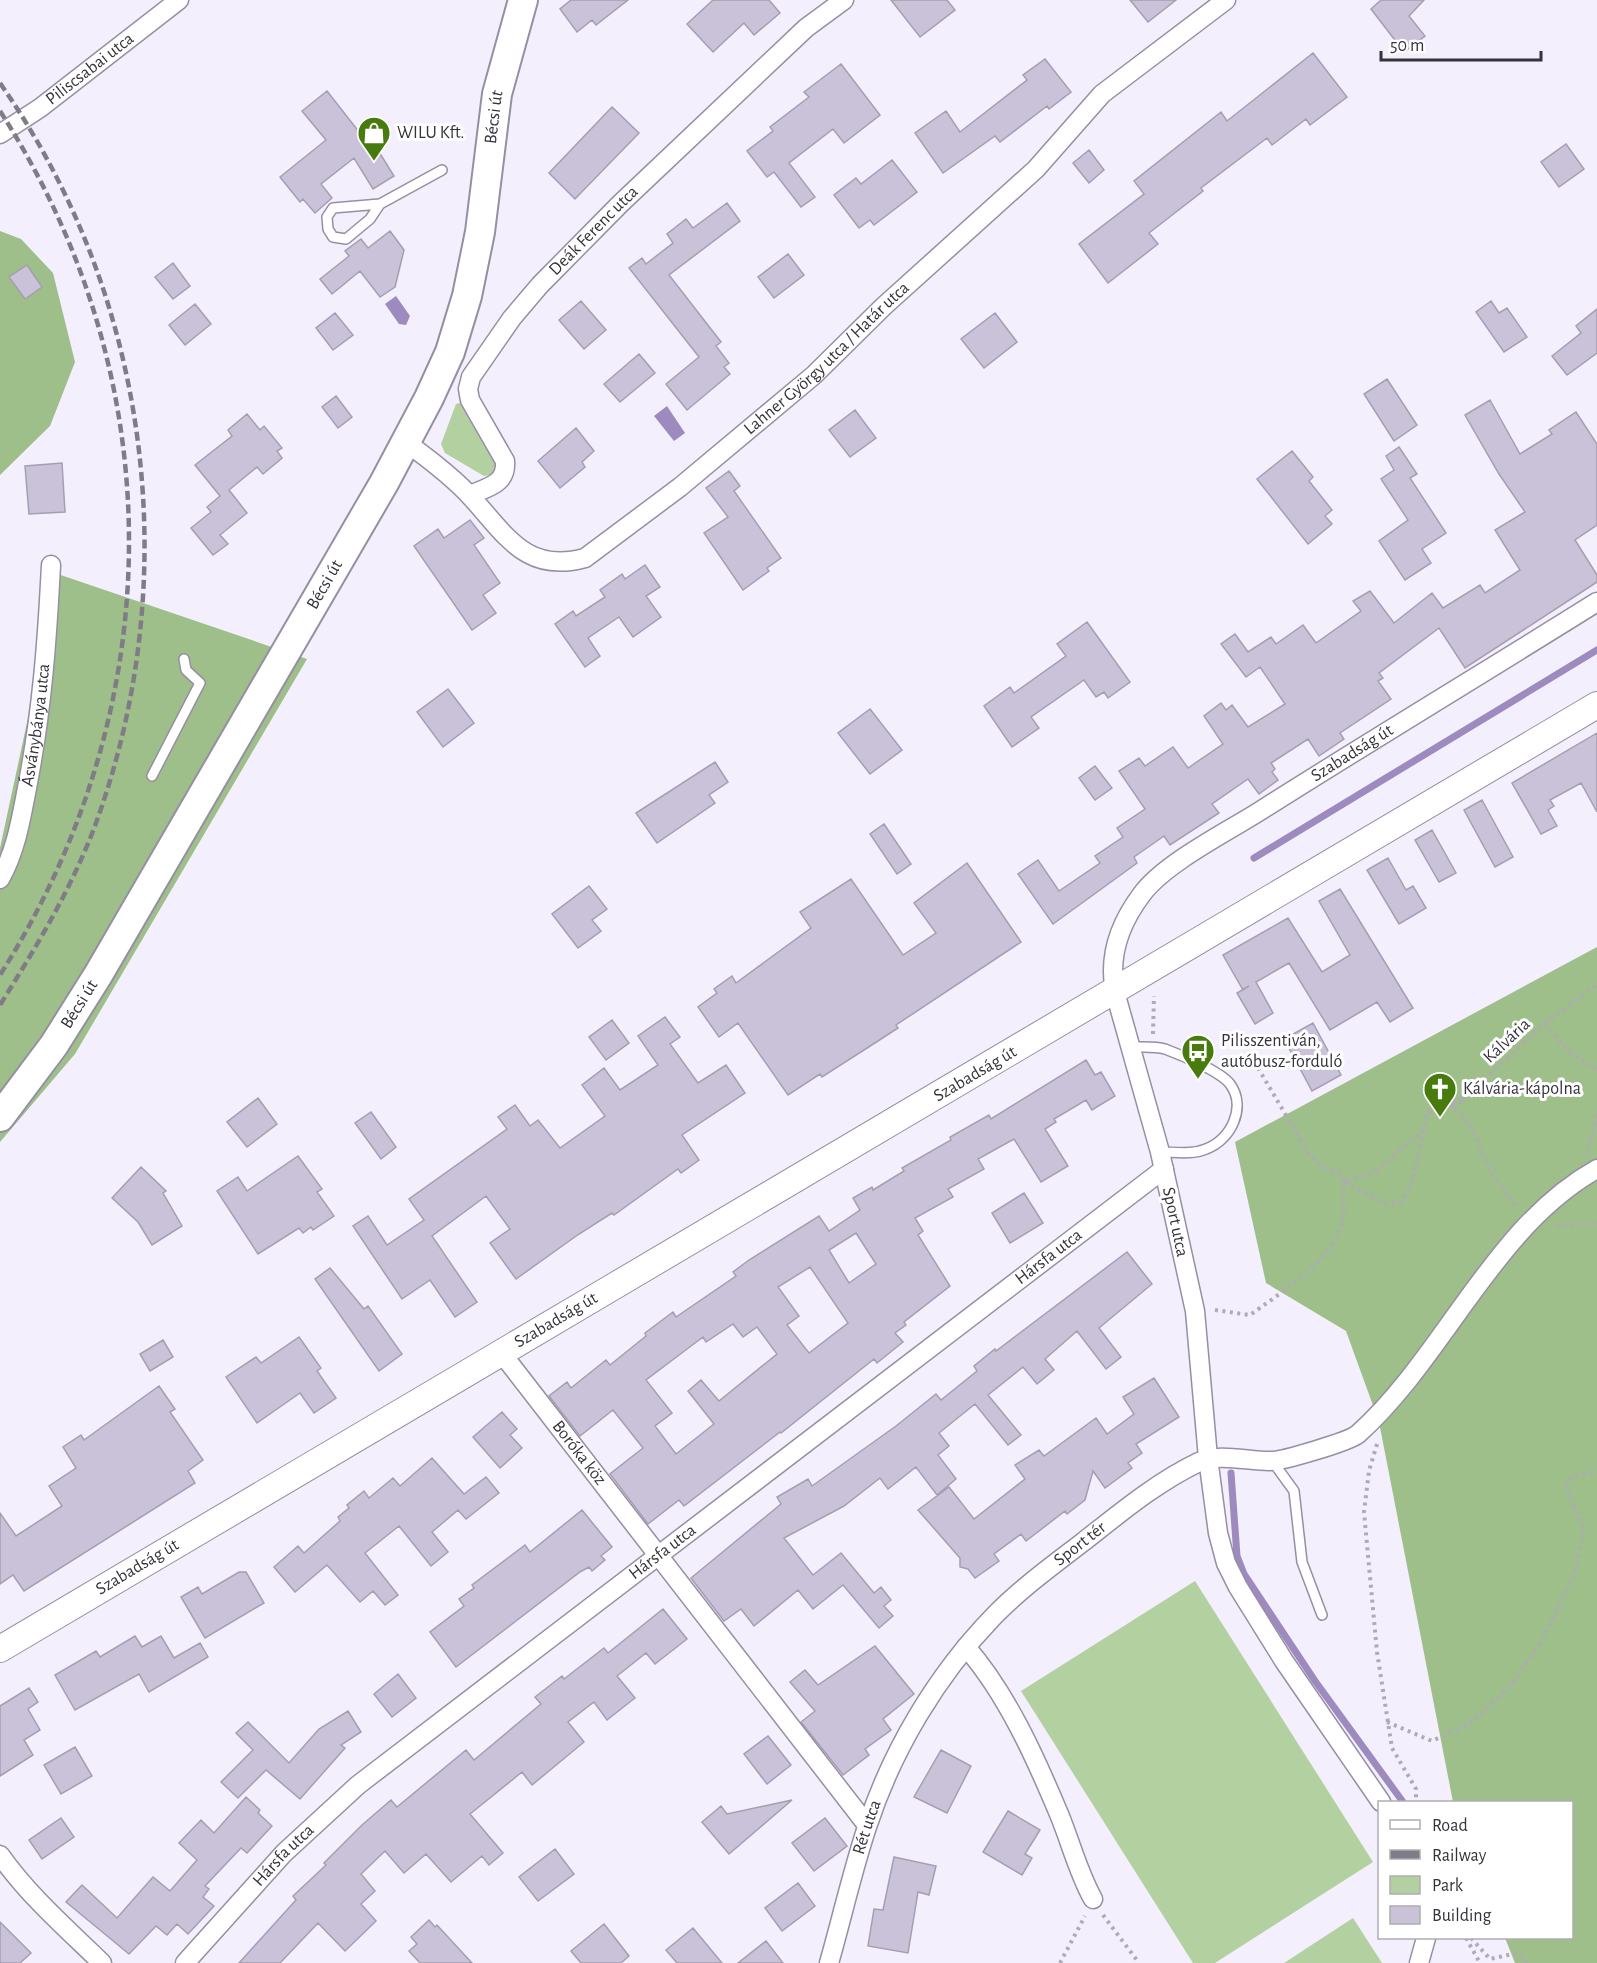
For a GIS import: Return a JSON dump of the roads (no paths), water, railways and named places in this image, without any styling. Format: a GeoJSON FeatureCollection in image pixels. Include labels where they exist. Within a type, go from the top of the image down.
{"type":"FeatureCollection","features":[{"type":"Feature","properties":{"kind":"main road","name":"Bécsi út"},"geometry":{"type":"LineString","coordinates":[[0,1117],[54,1046],[98,975],[407,443],[450,352],[467,296],[480,232],[497,94],[523,0]]}},
{"type":"Feature","properties":{"kind":"main road","name":"Szabadság út"},"geometry":{"type":"LineString","coordinates":[[0,1649],[500,1351],[1115,992],[1597,705]]}},
{"type":"Feature","properties":{"kind":"street","name":"Piliscsabai utca"},"geometry":{"type":"LineString","coordinates":[[0,134],[40,108],[179,0]]}},
{"type":"Feature","properties":{"kind":"street","name":"Deák Ferenc utca"},"geometry":{"type":"LineString","coordinates":[[470,495],[496,484],[503,479],[506,470],[505,461],[470,400],[468,389],[471,377],[512,318],[540,285],[620,204],[806,28],[844,0]]}},
{"type":"Feature","properties":{"kind":"street","name":"Lahner György utca / Határ utca"},"geometry":{"type":"LineString","coordinates":[[407,443],[470,495],[512,545],[525,553],[552,561],[569,563],[585,558],[680,487],[814,375],[884,306],[1035,169],[1102,94],[1226,0]]}},
{"type":"Feature","properties":{"kind":"street","name":"Ásványbánya utca"},"geometry":{"type":"LineString","coordinates":[[0,879],[20,827],[34,750],[46,672],[51,565]]}},
{"type":"Feature","properties":{"kind":"street","name":"Szabadság út"},"geometry":{"type":"LineString","coordinates":[[1115,992],[1112,965],[1119,934],[1142,893],[1159,877],[1276,801],[1597,602]]}},
{"type":"Feature","properties":{"kind":"street","name":"Sport utca"},"geometry":{"type":"LineString","coordinates":[[1115,992],[1133,1047],[1162,1160],[1195,1311],[1208,1458],[1218,1533],[1226,1563],[1238,1587],[1332,1734],[1380,1801]]}},
{"type":"Feature","properties":{"kind":"street","name":"Hársfa utca"},"geometry":{"type":"LineString","coordinates":[[184,1963],[320,1817],[358,1785],[658,1557],[1162,1160]]}},
{"type":"Feature","properties":{"kind":"street"},"geometry":{"type":"LineString","coordinates":[[1208,1458],[1273,1462],[1356,1436],[1427,1354],[1528,1223],[1580,1178],[1597,1169]]}},
{"type":"Feature","properties":{"kind":"street","name":"Boróka köz"},"geometry":{"type":"LineString","coordinates":[[500,1351],[867,1825]]}},
{"type":"Feature","properties":{"kind":"street","name":"Sport tér"},"geometry":{"type":"LineString","coordinates":[[927,1699],[966,1647],[994,1616],[1028,1585],[1147,1493],[1183,1470],[1208,1458]]}},
{"type":"Feature","properties":{"kind":"street"},"geometry":{"type":"LineString","coordinates":[[966,1647],[987,1671],[1016,1726],[1059,1814],[1083,1880],[1093,1899]]}},
{"type":"Feature","properties":{"kind":"street","name":"Rét utca"},"geometry":{"type":"LineString","coordinates":[[829,1963],[867,1825],[894,1762],[927,1699]]}},
{"type":"Feature","properties":{"kind":"street"},"geometry":{"type":"LineString","coordinates":[[0,1854],[34,1897],[102,1963]]}},
{"type":"Feature","properties":{"kind":"street"},"geometry":{"type":"LineString","coordinates":[[1419,1963],[1426,1939]]}},
{"type":"Feature","properties":{"kind":"lane"},"geometry":{"type":"LineString","coordinates":[[380,204],[370,219],[346,239],[333,237],[328,229],[327,217],[333,208],[380,204],[442,170]]}},
{"type":"Feature","properties":{"kind":"lane"},"geometry":{"type":"LineString","coordinates":[[152,776],[200,683],[186,670],[184,659]]}},
{"type":"Feature","properties":{"kind":"lane"},"geometry":{"type":"LineString","coordinates":[[1133,1047],[1164,1049],[1214,1072],[1224,1078],[1236,1095],[1235,1120],[1219,1143],[1197,1152],[1162,1160]]}},
{"type":"Feature","properties":{"kind":"lane"},"geometry":{"type":"LineString","coordinates":[[1273,1462],[1294,1491],[1302,1562],[1322,1615]]}},
{"type":"Feature","properties":{"kind":"waterway"},"geometry":{"type":"LineString","coordinates":[[1254,858],[1597,650]]}},
{"type":"Feature","properties":{"kind":"waterway"},"geometry":{"type":"LineString","coordinates":[[1231,1473],[1237,1556],[1244,1574],[1315,1681],[1402,1801]]}},
{"type":"Feature","properties":{"kind":"railway"},"geometry":{"type":"LineString","coordinates":[[0,83],[51,167],[92,257],[121,350],[138,446],[145,543],[139,640],[122,737],[93,831],[62,899],[0,1005]]}},
{"type":"Feature","properties":{"kind":"railway"},"geometry":{"type":"LineString","coordinates":[[0,111],[57,214],[97,322],[121,432],[129,543],[121,654],[96,764],[56,872],[0,975]]}},
{"type":"Feature","properties":{"kind":"place","name":"WILU Kft."},"geometry":{"type":"Point","coordinates":[374,162]}},
{"type":"Feature","properties":{"kind":"place","name":"Pilisszentiván, autóbusz-forduló"},"geometry":{"type":"Point","coordinates":[1198,1080]}},
{"type":"Feature","properties":{"kind":"place","name":"Kálvária-kápolna"},"geometry":{"type":"Point","coordinates":[1440,1118]}}]}
